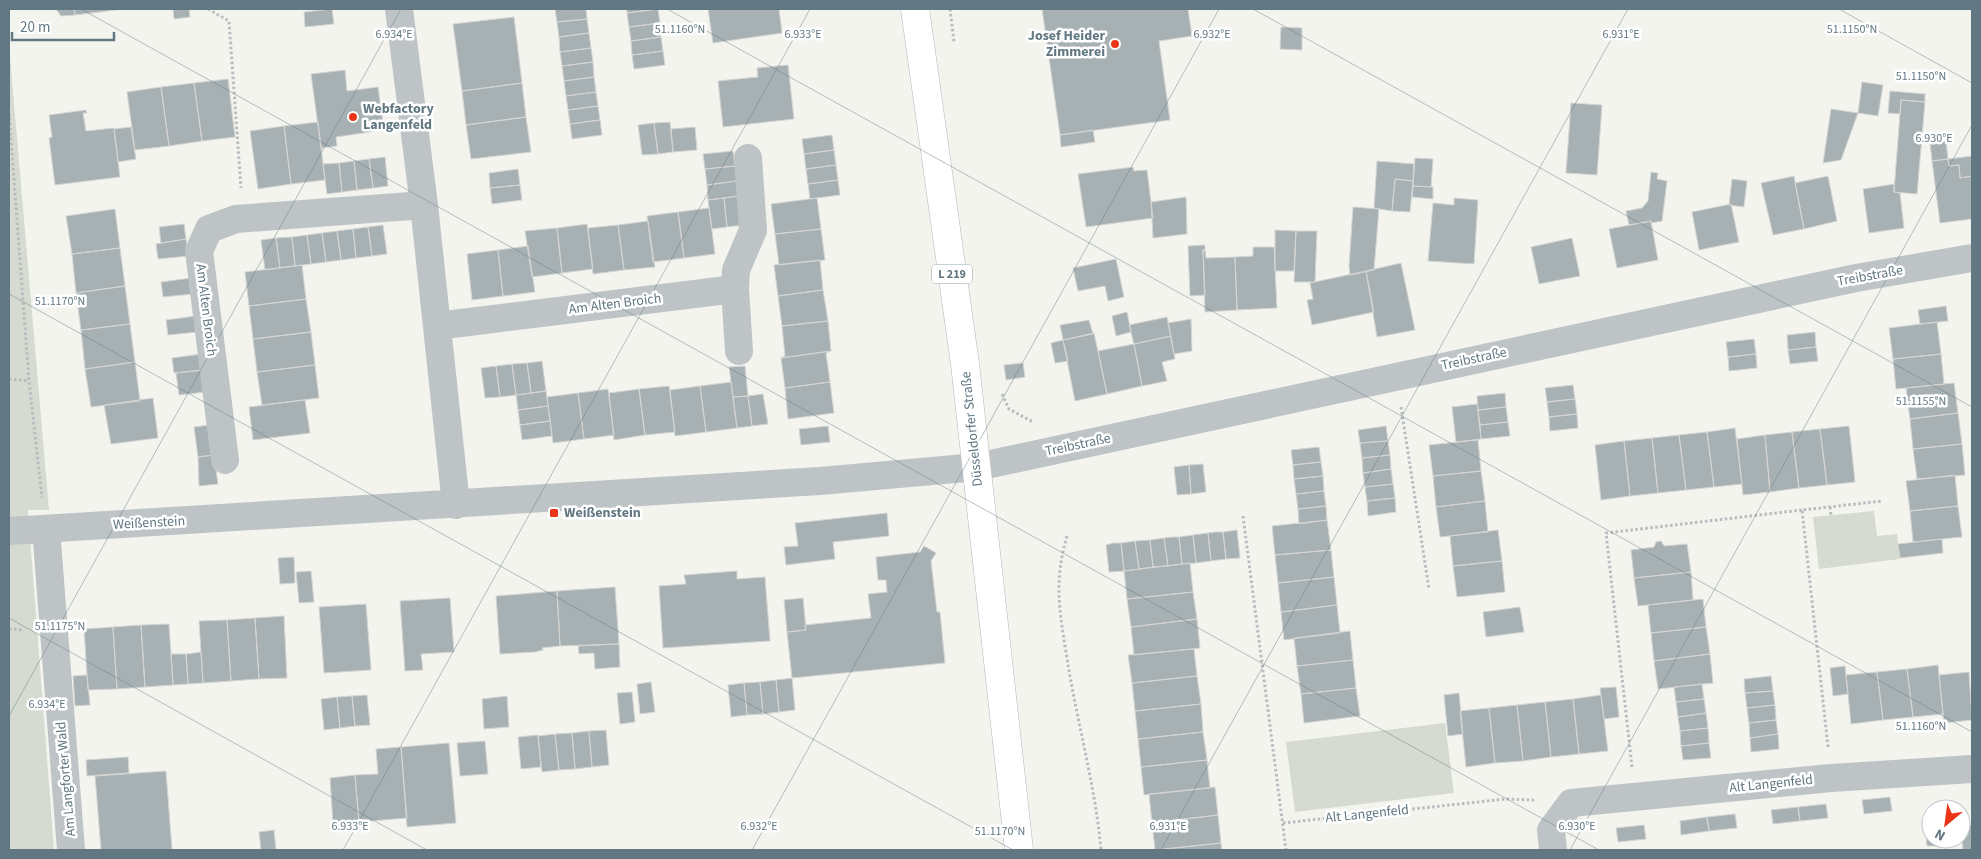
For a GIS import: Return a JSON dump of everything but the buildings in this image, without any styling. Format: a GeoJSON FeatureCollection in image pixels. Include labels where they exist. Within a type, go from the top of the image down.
{"type":"FeatureCollection","features":[{"type":"Feature","properties":{"kind":"main road","name":"Düsseldorfer Straße"},"geometry":{"type":"LineString","coordinates":[[915,9],[965,364],[1019,850]]}},
{"type":"Feature","properties":{"kind":"street"},"geometry":{"type":"LineString","coordinates":[[399,9],[424,205],[456,505]]}},
{"type":"Feature","properties":{"kind":"street"},"geometry":{"type":"LineString","coordinates":[[739,350],[735,289],[736,270],[752,230],[748,158]]}},
{"type":"Feature","properties":{"kind":"street","name":"Am Alten Broich"},"geometry":{"type":"LineString","coordinates":[[225,460],[199,251],[209,229],[236,219],[424,205]]}},
{"type":"Feature","properties":{"kind":"street","name":"Treibstraße"},"geometry":{"type":"LineString","coordinates":[[977,467],[1396,375],[1856,278],[1972,258]]}},
{"type":"Feature","properties":{"kind":"street","name":"Am Alten Broich"},"geometry":{"type":"LineString","coordinates":[[436,326],[735,289]]}},
{"type":"Feature","properties":{"kind":"street","name":"Weißenstein"},"geometry":{"type":"LineString","coordinates":[[9,531],[456,505],[820,481],[977,467]]}},
{"type":"Feature","properties":{"kind":"street","name":"Am Langforter Wald"},"geometry":{"type":"LineString","coordinates":[[46,528],[71,850]]}},
{"type":"Feature","properties":{"kind":"street","name":"Alt Langenfeld"},"geometry":{"type":"LineString","coordinates":[[1571,803],[1831,778],[1972,768]]}},
{"type":"Feature","properties":{"kind":"street"},"geometry":{"type":"LineString","coordinates":[[1553,850],[1551,830],[1571,803]]}},
{"type":"Feature","properties":{"kind":"path"},"geometry":{"type":"LineString","coordinates":[[208,9],[229,21],[242,186],[236,219]]}},
{"type":"Feature","properties":{"kind":"path"},"geometry":{"type":"LineString","coordinates":[[950,9],[954,45]]}},
{"type":"Feature","properties":{"kind":"path"},"geometry":{"type":"LineString","coordinates":[[9,113],[28,380],[46,528]]}},
{"type":"Feature","properties":{"kind":"path"},"geometry":{"type":"LineString","coordinates":[[1396,375],[1430,589]]}},
{"type":"Feature","properties":{"kind":"path"},"geometry":{"type":"LineString","coordinates":[[9,379],[28,380]]}},
{"type":"Feature","properties":{"kind":"path"},"geometry":{"type":"LineString","coordinates":[[1000,391],[1009,409],[1030,421],[1039,423]]}},
{"type":"Feature","properties":{"kind":"path"},"geometry":{"type":"LineString","coordinates":[[1636,797],[1606,533],[1882,501]]}},
{"type":"Feature","properties":{"kind":"path"},"geometry":{"type":"LineString","coordinates":[[1830,506],[1831,515]]}},
{"type":"Feature","properties":{"kind":"path"},"geometry":{"type":"LineString","coordinates":[[1802,510],[1831,778]]}},
{"type":"Feature","properties":{"kind":"path"},"geometry":{"type":"LineString","coordinates":[[1243,516],[1286,850]]}},
{"type":"Feature","properties":{"kind":"path"},"geometry":{"type":"LineString","coordinates":[[1067,536],[1060,560],[1058,595],[1073,699],[1098,812],[1101,850]]}},
{"type":"Feature","properties":{"kind":"path","name":"Alt Langenfeld"},"geometry":{"type":"LineString","coordinates":[[1283,823],[1506,799],[1571,803]]}},
{"type":"Feature","properties":{"kind":"shaded area"},"geometry":{"type":"Polygon","coordinates":[[[9,45],[49,510],[28,510],[54,850],[9,850],[9,45]]]}},
{"type":"Feature","properties":{"kind":"shaded area"},"geometry":{"type":"Polygon","coordinates":[[[1874,511],[1877,536],[1897,534],[1900,559],[1819,569],[1813,517],[1874,511]]]}},
{"type":"Feature","properties":{"kind":"shaded area"},"geometry":{"type":"Polygon","coordinates":[[[1445,723],[1454,793],[1295,812],[1286,742],[1445,723]]]}},
{"type":"Feature","properties":{"kind":"place","name":"Josef Heider Zimmerei"},"geometry":{"type":"Point","coordinates":[1115,44]}},
{"type":"Feature","properties":{"kind":"place","name":"Webfactory Langenfeld"},"geometry":{"type":"Point","coordinates":[353,117]}},
{"type":"Feature","properties":{"kind":"place","name":"Weißenstein"},"geometry":{"type":"Point","coordinates":[554,513]}}]}
